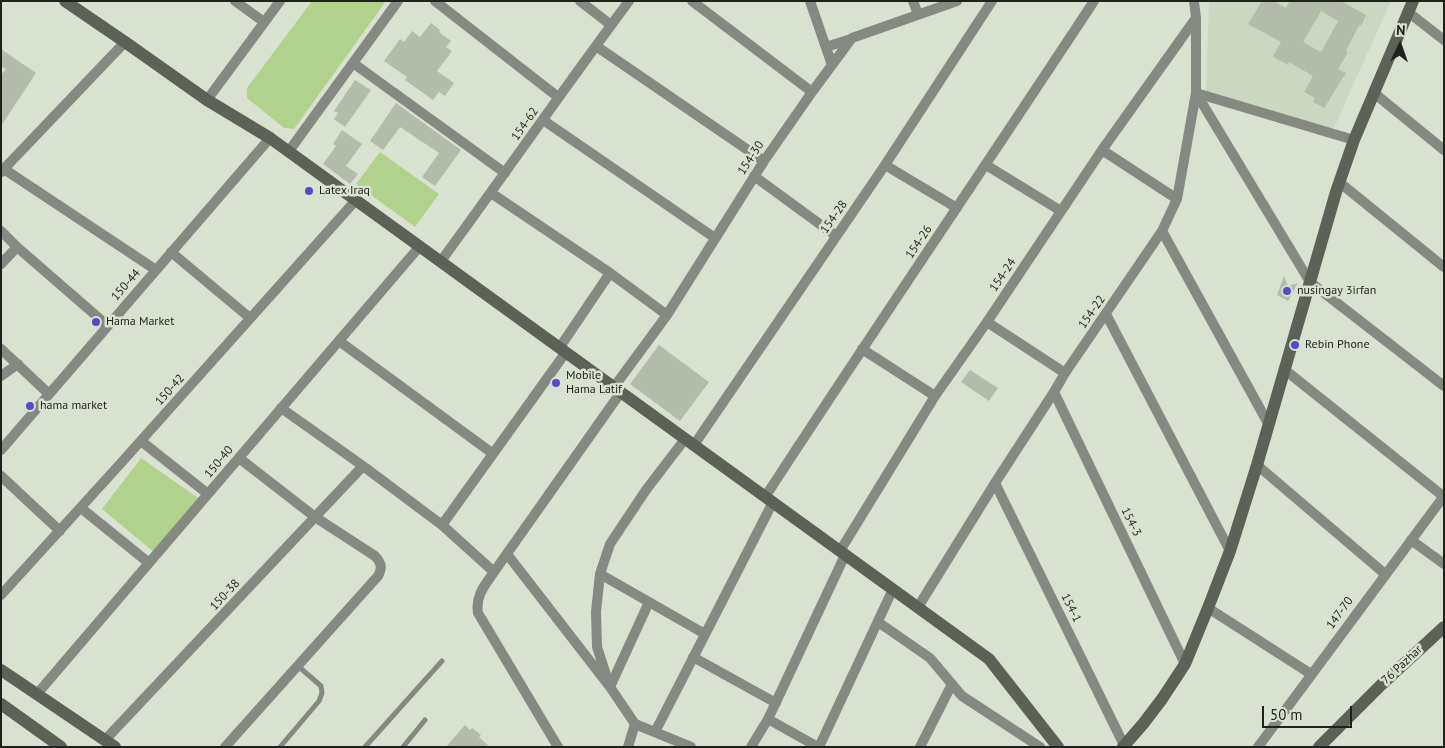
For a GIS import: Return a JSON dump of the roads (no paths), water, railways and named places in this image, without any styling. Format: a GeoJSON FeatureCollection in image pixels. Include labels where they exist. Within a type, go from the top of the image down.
{"type":"FeatureCollection","features":[{"type":"Feature","properties":{"kind":"street"},"geometry":{"type":"LineString","coordinates":[[65,1],[207,100],[289,151],[989,659],[1058,747]]}},
{"type":"Feature","properties":{"kind":"street"},"geometry":{"type":"LineString","coordinates":[[235,1],[264,22]]}},
{"type":"Feature","properties":{"kind":"street"},"geometry":{"type":"LineString","coordinates":[[207,100],[280,1]]}},
{"type":"Feature","properties":{"kind":"street"},"geometry":{"type":"LineString","coordinates":[[289,151],[398,1]]}},
{"type":"Feature","properties":{"kind":"street"},"geometry":{"type":"LineString","coordinates":[[435,1],[558,97]]}},
{"type":"Feature","properties":{"kind":"street"},"geometry":{"type":"LineString","coordinates":[[580,1],[611,25]]}},
{"type":"Feature","properties":{"kind":"street","name":"154-62"},"geometry":{"type":"LineString","coordinates":[[441,261],[629,1]]}},
{"type":"Feature","properties":{"kind":"street"},"geometry":{"type":"LineString","coordinates":[[692,1],[812,92]]}},
{"type":"Feature","properties":{"kind":"street"},"geometry":{"type":"LineString","coordinates":[[810,1],[832,65]]}},
{"type":"Feature","properties":{"kind":"street"},"geometry":{"type":"LineString","coordinates":[[913,1],[918,14]]}},
{"type":"Feature","properties":{"kind":"street"},"geometry":{"type":"LineString","coordinates":[[826,48],[957,1]]}},
{"type":"Feature","properties":{"kind":"street","name":"154-28"},"geometry":{"type":"LineString","coordinates":[[610,687],[597,647],[596,612],[600,574],[610,544],[646,490],[690,442],[836,236],[885,165],[992,1]]}},
{"type":"Feature","properties":{"kind":"street","name":"154-26"},"geometry":{"type":"LineString","coordinates":[[655,732],[705,634],[769,499],[862,349],[1094,1]]}},
{"type":"Feature","properties":{"kind":"street","name":"154-22"},"geometry":{"type":"LineString","coordinates":[[918,607],[1065,372],[1162,231],[1177,200],[1196,93],[1196,18],[1194,1]]}},
{"type":"Feature","properties":{"kind":"street"},"geometry":{"type":"LineString","coordinates":[[1124,746],[1162,699],[1185,664],[1208,608],[1230,551],[1269,426],[1339,182],[1354,140],[1411,6],[1444,40]]}},
{"type":"Feature","properties":{"kind":"street","name":"154-24"},"geometry":{"type":"LineString","coordinates":[[750,747],[776,703],[843,553],[935,396],[1102,150],[1196,18]]}},
{"type":"Feature","properties":{"kind":"street","name":"154-30"},"geometry":{"type":"LineString","coordinates":[[558,747],[478,613],[480,594],[667,315],[764,161],[852,38]]}},
{"type":"Feature","properties":{"kind":"street"},"geometry":{"type":"LineString","coordinates":[[125,42],[3,171],[156,270]]}},
{"type":"Feature","properties":{"kind":"street"},"geometry":{"type":"LineString","coordinates":[[596,46],[764,161]]}},
{"type":"Feature","properties":{"kind":"street"},"geometry":{"type":"LineString","coordinates":[[353,63],[505,173]]}},
{"type":"Feature","properties":{"kind":"street"},"geometry":{"type":"LineString","coordinates":[[1196,93],[1354,140]]}},
{"type":"Feature","properties":{"kind":"street"},"geometry":{"type":"LineString","coordinates":[[1196,93],[1310,282],[1444,386]]}},
{"type":"Feature","properties":{"kind":"street"},"geometry":{"type":"LineString","coordinates":[[1374,93],[1444,150]]}},
{"type":"Feature","properties":{"kind":"street"},"geometry":{"type":"LineString","coordinates":[[543,120],[715,238]]}},
{"type":"Feature","properties":{"kind":"street","name":"150-44"},"geometry":{"type":"LineString","coordinates":[[1,450],[270,138]]}},
{"type":"Feature","properties":{"kind":"street"},"geometry":{"type":"LineString","coordinates":[[1102,150],[1177,200]]}},
{"type":"Feature","properties":{"kind":"street"},"geometry":{"type":"LineString","coordinates":[[885,165],[956,208]]}},
{"type":"Feature","properties":{"kind":"street"},"geometry":{"type":"LineString","coordinates":[[986,165],[1061,211]]}},
{"type":"Feature","properties":{"kind":"street"},"geometry":{"type":"LineString","coordinates":[[754,176],[836,236]]}},
{"type":"Feature","properties":{"kind":"street"},"geometry":{"type":"LineString","coordinates":[[1339,182],[1444,267]]}},
{"type":"Feature","properties":{"kind":"street"},"geometry":{"type":"LineString","coordinates":[[491,193],[610,273],[667,315]]}},
{"type":"Feature","properties":{"kind":"street","name":"150-42"},"geometry":{"type":"LineString","coordinates":[[1,596],[356,200]]}},
{"type":"Feature","properties":{"kind":"street"},"geometry":{"type":"LineString","coordinates":[[1,231],[108,326]]}},
{"type":"Feature","properties":{"kind":"street"},"geometry":{"type":"LineString","coordinates":[[1162,231],[1269,426]]}},
{"type":"Feature","properties":{"kind":"street","name":"150-40"},"geometry":{"type":"LineString","coordinates":[[37,694],[420,246]]}},
{"type":"Feature","properties":{"kind":"street"},"geometry":{"type":"LineString","coordinates":[[1,264],[17,247]]}},
{"type":"Feature","properties":{"kind":"street"},"geometry":{"type":"LineString","coordinates":[[171,252],[250,318]]}},
{"type":"Feature","properties":{"kind":"street"},"geometry":{"type":"LineString","coordinates":[[442,524],[563,350],[610,273]]}},
{"type":"Feature","properties":{"kind":"street"},"geometry":{"type":"LineString","coordinates":[[1106,314],[1230,551]]}},
{"type":"Feature","properties":{"kind":"street"},"geometry":{"type":"LineString","coordinates":[[987,322],[1065,372]]}},
{"type":"Feature","properties":{"kind":"street"},"geometry":{"type":"LineString","coordinates":[[339,341],[492,453]]}},
{"type":"Feature","properties":{"kind":"street"},"geometry":{"type":"LineString","coordinates":[[1,349],[49,394]]}},
{"type":"Feature","properties":{"kind":"street"},"geometry":{"type":"LineString","coordinates":[[862,349],[935,396]]}},
{"type":"Feature","properties":{"kind":"street"},"geometry":{"type":"LineString","coordinates":[[1,376],[18,364]]}},
{"type":"Feature","properties":{"kind":"street"},"geometry":{"type":"LineString","coordinates":[[1285,370],[1444,496]]}},
{"type":"Feature","properties":{"kind":"street","name":"154-3"},"geometry":{"type":"LineString","coordinates":[[1054,392],[1185,664]]}},
{"type":"Feature","properties":{"kind":"street"},"geometry":{"type":"LineString","coordinates":[[281,408],[442,524],[494,572]]}},
{"type":"Feature","properties":{"kind":"street"},"geometry":{"type":"LineString","coordinates":[[141,441],[208,494]]}},
{"type":"Feature","properties":{"kind":"street"},"geometry":{"type":"LineString","coordinates":[[225,747],[378,576],[381,567],[380,562],[375,556],[315,517],[238,458]]}},
{"type":"Feature","properties":{"kind":"street"},"geometry":{"type":"LineString","coordinates":[[1257,465],[1385,574]]}},
{"type":"Feature","properties":{"kind":"street","name":"150-38"},"geometry":{"type":"LineString","coordinates":[[110,744],[363,466]]}},
{"type":"Feature","properties":{"kind":"street"},"geometry":{"type":"LineString","coordinates":[[1,476],[60,531]]}},
{"type":"Feature","properties":{"kind":"street","name":"154-1"},"geometry":{"type":"LineString","coordinates":[[995,483],[1124,746]]}},
{"type":"Feature","properties":{"kind":"street","name":"147-70"},"geometry":{"type":"LineString","coordinates":[[1258,747],[1444,496]]}},
{"type":"Feature","properties":{"kind":"street"},"geometry":{"type":"LineString","coordinates":[[81,508],[149,563]]}},
{"type":"Feature","properties":{"kind":"street"},"geometry":{"type":"LineString","coordinates":[[1410,540],[1444,564]]}},
{"type":"Feature","properties":{"kind":"street"},"geometry":{"type":"LineString","coordinates":[[507,554],[610,687],[635,724],[687,746]]}},
{"type":"Feature","properties":{"kind":"street"},"geometry":{"type":"LineString","coordinates":[[600,574],[705,634]]}},
{"type":"Feature","properties":{"kind":"street"},"geometry":{"type":"LineString","coordinates":[[768,719],[819,747],[893,589]]}},
{"type":"Feature","properties":{"kind":"street"},"geometry":{"type":"LineString","coordinates":[[610,687],[648,602]]}},
{"type":"Feature","properties":{"kind":"street"},"geometry":{"type":"LineString","coordinates":[[1208,608],[1311,674]]}},
{"type":"Feature","properties":{"kind":"street"},"geometry":{"type":"LineString","coordinates":[[878,622],[930,658],[962,696],[1040,747]]}},
{"type":"Feature","properties":{"kind":"street","name":"76 Pazhar"},"geometry":{"type":"LineString","coordinates":[[1319,747],[1381,685],[1444,627]]}},
{"type":"Feature","properties":{"kind":"street"},"geometry":{"type":"LineString","coordinates":[[693,657],[776,703]]}},
{"type":"Feature","properties":{"kind":"street"},"geometry":{"type":"LineString","coordinates":[[1,670],[110,744]]}},
{"type":"Feature","properties":{"kind":"street"},"geometry":{"type":"LineString","coordinates":[[920,747],[952,684]]}},
{"type":"Feature","properties":{"kind":"street"},"geometry":{"type":"LineString","coordinates":[[1,704],[61,747]]}},
{"type":"Feature","properties":{"kind":"street"},"geometry":{"type":"LineString","coordinates":[[628,747],[635,724]]}},
{"type":"Feature","properties":{"kind":"lane"},"geometry":{"type":"LineString","coordinates":[[365,747],[442,661]]}},
{"type":"Feature","properties":{"kind":"lane"},"geometry":{"type":"LineString","coordinates":[[280,747],[319,701],[322,692],[321,686],[298,666]]}},
{"type":"Feature","properties":{"kind":"lane"},"geometry":{"type":"LineString","coordinates":[[403,747],[424,720]]}},
{"type":"Feature","properties":{"kind":"place","name":"Latex Iraq"},"geometry":{"type":"Point","coordinates":[309,191]}},
{"type":"Feature","properties":{"kind":"place","name":"nusingay 3irfan"},"geometry":{"type":"Point","coordinates":[1287,291]}},
{"type":"Feature","properties":{"kind":"place","name":"Hama Market"},"geometry":{"type":"Point","coordinates":[96,322]}},
{"type":"Feature","properties":{"kind":"place","name":"Rebin Phone"},"geometry":{"type":"Point","coordinates":[1295,345]}},
{"type":"Feature","properties":{"kind":"place","name":"Mobile Hama Latif"},"geometry":{"type":"Point","coordinates":[556,383]}},
{"type":"Feature","properties":{"kind":"place","name":"hama market"},"geometry":{"type":"Point","coordinates":[30,406]}}]}
